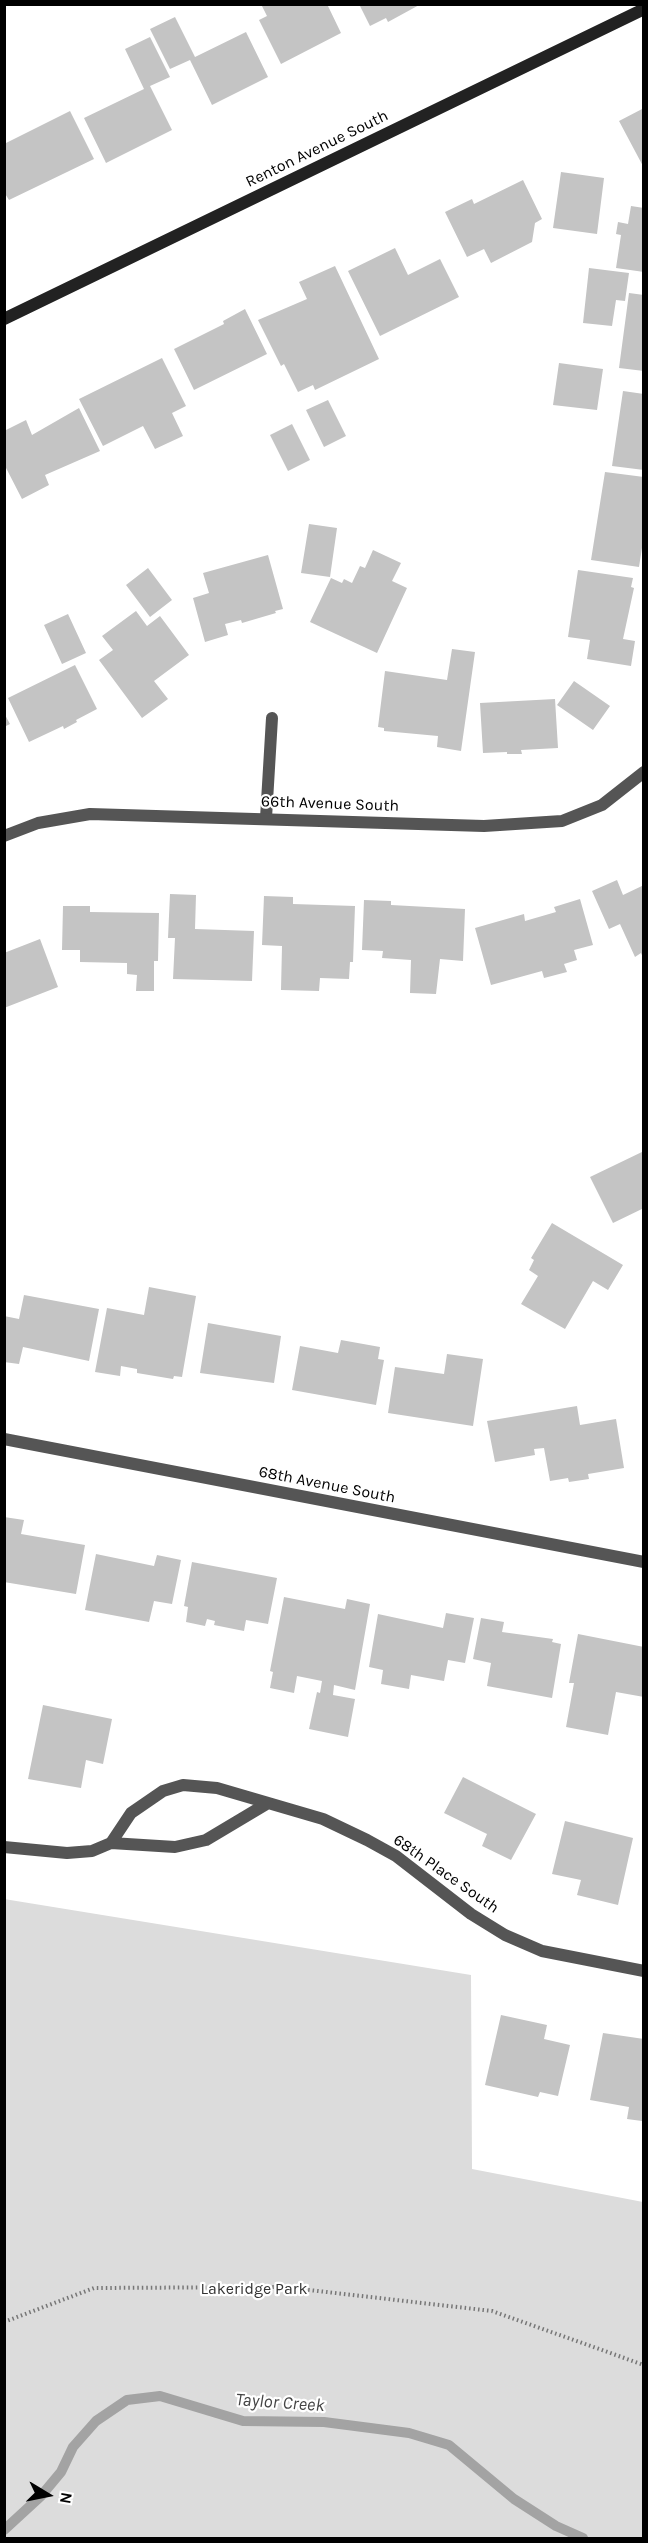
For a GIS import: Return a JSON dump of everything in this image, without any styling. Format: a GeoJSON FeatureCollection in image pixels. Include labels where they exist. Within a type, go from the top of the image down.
{"type":"FeatureCollection","features":[{"type":"Feature","properties":{"kind":"main road","name":"Renton Avenue South"},"geometry":{"type":"LineString","coordinates":[[4,319],[644,9]]}},
{"type":"Feature","properties":{"kind":"street"},"geometry":{"type":"LineString","coordinates":[[266,818],[272,718]]}},
{"type":"Feature","properties":{"kind":"street","name":"66th Avenue South"},"geometry":{"type":"LineString","coordinates":[[4,836],[38,823],[90,814],[484,826],[562,821],[602,805],[644,772]]}},
{"type":"Feature","properties":{"kind":"street","name":"68th Avenue South"},"geometry":{"type":"LineString","coordinates":[[4,1439],[644,1562]]}},
{"type":"Feature","properties":{"kind":"street","name":"68th Place South"},"geometry":{"type":"LineString","coordinates":[[111,1843],[131,1813],[163,1791],[183,1785],[217,1788],[323,1819],[368,1840],[396,1856],[471,1914],[505,1935],[542,1951],[644,1971]]}},
{"type":"Feature","properties":{"kind":"street"},"geometry":{"type":"LineString","coordinates":[[4,1847],[67,1853],[92,1851],[111,1843],[175,1847],[206,1840],[268,1803]]}},
{"type":"Feature","properties":{"kind":"path"},"geometry":{"type":"LineString","coordinates":[[4,2322],[94,2288],[283,2287],[492,2311],[644,2365]]}},
{"type":"Feature","properties":{"kind":"green space","name":"Lakeridge Park"},"geometry":{"type":"Polygon","coordinates":[[[4,1899],[471,1975],[472,2169],[643,2202],[643,2538],[5,2538],[4,1899]]]}},
{"type":"Feature","properties":{"kind":"building"},"geometry":{"type":"Polygon","coordinates":[[[261,4],[327,4],[341,33],[281,64],[259,20],[267,16],[261,4]]]}},
{"type":"Feature","properties":{"kind":"building"},"geometry":{"type":"Polygon","coordinates":[[[359,4],[421,4],[388,22],[386,18],[370,26],[359,4]]]}},
{"type":"Feature","properties":{"kind":"building"},"geometry":{"type":"Polygon","coordinates":[[[175,17],[195,57],[246,32],[268,77],[212,105],[190,60],[170,69],[150,29],[175,17]]]}},
{"type":"Feature","properties":{"kind":"building"},"geometry":{"type":"Polygon","coordinates":[[[150,37],[170,77],[150,86],[172,130],[106,163],[84,118],[144,89],[125,49],[150,37]]]}},
{"type":"Feature","properties":{"kind":"building"},"geometry":{"type":"Polygon","coordinates":[[[644,108],[644,168],[619,121],[644,108]]]}},
{"type":"Feature","properties":{"kind":"building"},"geometry":{"type":"Polygon","coordinates":[[[70,111],[94,159],[9,200],[4,192],[4,144],[70,111]]]}},
{"type":"Feature","properties":{"kind":"building"},"geometry":{"type":"Polygon","coordinates":[[[561,172],[604,178],[597,234],[553,228],[561,172]]]}},
{"type":"Feature","properties":{"kind":"building"},"geometry":{"type":"Polygon","coordinates":[[[523,180],[542,219],[535,223],[532,242],[491,263],[484,249],[467,257],[445,212],[472,199],[474,204],[523,180]]]}},
{"type":"Feature","properties":{"kind":"building"},"geometry":{"type":"Polygon","coordinates":[[[631,206],[644,208],[644,272],[616,268],[621,235],[616,234],[618,222],[628,224],[631,206]]]}},
{"type":"Feature","properties":{"kind":"building"},"geometry":{"type":"Polygon","coordinates":[[[395,248],[408,275],[440,259],[459,297],[380,336],[348,271],[395,248]]]}},
{"type":"Feature","properties":{"kind":"building"},"geometry":{"type":"Polygon","coordinates":[[[335,266],[379,359],[315,390],[313,385],[298,392],[284,364],[281,366],[258,320],[307,299],[299,282],[335,266]]]}},
{"type":"Feature","properties":{"kind":"building"},"geometry":{"type":"Polygon","coordinates":[[[589,268],[629,273],[625,301],[616,300],[612,326],[583,323],[589,268]]]}},
{"type":"Feature","properties":{"kind":"building"},"geometry":{"type":"Polygon","coordinates":[[[629,293],[644,295],[644,371],[619,368],[629,293]]]}},
{"type":"Feature","properties":{"kind":"building"},"geometry":{"type":"Polygon","coordinates":[[[245,309],[267,354],[194,390],[174,349],[224,324],[223,321],[245,309]]]}},
{"type":"Feature","properties":{"kind":"building"},"geometry":{"type":"Polygon","coordinates":[[[162,358],[186,406],[172,413],[183,436],[155,449],[143,426],[103,446],[79,399],[162,358]]]}},
{"type":"Feature","properties":{"kind":"building"},"geometry":{"type":"Polygon","coordinates":[[[559,363],[603,369],[597,410],[553,405],[559,363]]]}},
{"type":"Feature","properties":{"kind":"building"},"geometry":{"type":"Polygon","coordinates":[[[623,391],[644,394],[644,470],[612,466],[623,391]]]}},
{"type":"Feature","properties":{"kind":"building"},"geometry":{"type":"Polygon","coordinates":[[[328,400],[346,436],[324,447],[306,410],[328,400]]]}},
{"type":"Feature","properties":{"kind":"building"},"geometry":{"type":"Polygon","coordinates":[[[79,408],[100,451],[45,475],[49,485],[22,499],[4,464],[4,431],[26,420],[32,435],[79,408]]]}},
{"type":"Feature","properties":{"kind":"building"},"geometry":{"type":"Polygon","coordinates":[[[292,424],[310,460],[288,471],[270,435],[292,424]]]}},
{"type":"Feature","properties":{"kind":"building"},"geometry":{"type":"Polygon","coordinates":[[[605,472],[644,477],[644,535],[639,567],[591,560],[605,472]]]}},
{"type":"Feature","properties":{"kind":"building"},"geometry":{"type":"Polygon","coordinates":[[[309,524],[337,528],[330,577],[301,573],[309,524]]]}},
{"type":"Feature","properties":{"kind":"building"},"geometry":{"type":"Polygon","coordinates":[[[373,550],[401,563],[392,581],[407,588],[377,653],[310,622],[331,578],[342,583],[344,579],[352,583],[360,566],[365,568],[373,550]]]}},
{"type":"Feature","properties":{"kind":"building"},"geometry":{"type":"Polygon","coordinates":[[[268,555],[283,609],[242,623],[241,620],[225,624],[228,635],[205,642],[193,598],[209,593],[203,573],[268,555]]]}},
{"type":"Feature","properties":{"kind":"building"},"geometry":{"type":"Polygon","coordinates":[[[148,568],[172,600],[150,617],[126,585],[148,568]]]}},
{"type":"Feature","properties":{"kind":"building"},"geometry":{"type":"Polygon","coordinates":[[[578,570],[633,578],[631,587],[634,588],[623,639],[635,641],[631,666],[587,659],[590,640],[568,637],[578,570]]]}},
{"type":"Feature","properties":{"kind":"building"},"geometry":{"type":"Polygon","coordinates":[[[136,611],[147,626],[160,616],[189,655],[154,681],[168,699],[142,718],[99,660],[113,650],[102,636],[136,611]]]}},
{"type":"Feature","properties":{"kind":"building"},"geometry":{"type":"Polygon","coordinates":[[[68,614],[86,653],[62,664],[44,625],[68,614]]]}},
{"type":"Feature","properties":{"kind":"building"},"geometry":{"type":"Polygon","coordinates":[[[452,649],[475,652],[461,751],[437,747],[438,736],[384,731],[384,728],[378,727],[385,671],[447,680],[452,649]]]}},
{"type":"Feature","properties":{"kind":"building"},"geometry":{"type":"Polygon","coordinates":[[[75,665],[97,709],[64,729],[63,726],[29,742],[8,698],[75,665]]]}},
{"type":"Feature","properties":{"kind":"building"},"geometry":{"type":"Polygon","coordinates":[[[574,681],[610,706],[593,730],[557,705],[574,681]]]}},
{"type":"Feature","properties":{"kind":"building"},"geometry":{"type":"Polygon","coordinates":[[[555,699],[558,748],[521,750],[522,754],[483,753],[480,703],[555,699]]]}},
{"type":"Feature","properties":{"kind":"building"},"geometry":{"type":"Polygon","coordinates":[[[4,713],[10,724],[4,727],[4,713]]]}},
{"type":"Feature","properties":{"kind":"building"},"geometry":{"type":"Polygon","coordinates":[[[617,880],[623,895],[644,885],[644,960],[641,953],[635,957],[620,924],[609,929],[592,891],[617,880]]]}},
{"type":"Feature","properties":{"kind":"building"},"geometry":{"type":"Polygon","coordinates":[[[170,894],[196,895],[195,929],[254,931],[252,981],[173,979],[175,938],[168,938],[170,894]]]}},
{"type":"Feature","properties":{"kind":"building"},"geometry":{"type":"Polygon","coordinates":[[[264,896],[293,897],[293,904],[355,906],[353,962],[350,962],[349,979],[320,978],[319,991],[281,990],[282,946],[262,945],[264,896]]]}},
{"type":"Feature","properties":{"kind":"building"},"geometry":{"type":"Polygon","coordinates":[[[580,899],[593,945],[574,950],[577,960],[564,964],[567,972],[544,978],[542,971],[491,985],[475,928],[524,914],[525,921],[556,912],[554,907],[580,899]]]}},
{"type":"Feature","properties":{"kind":"building"},"geometry":{"type":"Polygon","coordinates":[[[364,900],[391,901],[391,905],[465,909],[463,961],[440,959],[436,994],[410,993],[411,960],[382,958],[383,951],[362,950],[364,900]]]}},
{"type":"Feature","properties":{"kind":"building"},"geometry":{"type":"Polygon","coordinates":[[[63,906],[90,906],[90,912],[159,913],[158,961],[154,961],[154,991],[136,991],[137,975],[127,974],[127,963],[80,962],[80,950],[62,950],[63,906]]]}},
{"type":"Feature","properties":{"kind":"building"},"geometry":{"type":"Polygon","coordinates":[[[40,939],[58,987],[4,1008],[4,953],[40,939]]]}},
{"type":"Feature","properties":{"kind":"building"},"geometry":{"type":"Polygon","coordinates":[[[644,1151],[644,1208],[613,1223],[590,1177],[644,1151]]]}},
{"type":"Feature","properties":{"kind":"building"},"geometry":{"type":"Polygon","coordinates":[[[552,1223],[623,1265],[608,1290],[593,1281],[565,1329],[521,1304],[538,1276],[529,1270],[534,1260],[531,1258],[552,1223]]]}},
{"type":"Feature","properties":{"kind":"building"},"geometry":{"type":"Polygon","coordinates":[[[149,1287],[196,1296],[182,1377],[174,1376],[173,1379],[137,1373],[137,1369],[121,1366],[120,1376],[95,1372],[107,1308],[144,1315],[149,1287]]]}},
{"type":"Feature","properties":{"kind":"building"},"geometry":{"type":"Polygon","coordinates":[[[24,1295],[99,1309],[89,1361],[23,1347],[19,1364],[4,1362],[4,1316],[19,1319],[24,1295]]]}},
{"type":"Feature","properties":{"kind":"building"},"geometry":{"type":"Polygon","coordinates":[[[208,1323],[281,1336],[274,1383],[200,1373],[208,1323]]]}},
{"type":"Feature","properties":{"kind":"building"},"geometry":{"type":"Polygon","coordinates":[[[341,1340],[380,1347],[378,1359],[384,1360],[376,1405],[292,1390],[300,1346],[338,1353],[341,1340]]]}},
{"type":"Feature","properties":{"kind":"building"},"geometry":{"type":"Polygon","coordinates":[[[447,1354],[483,1359],[473,1426],[388,1413],[395,1367],[444,1374],[447,1354]]]}},
{"type":"Feature","properties":{"kind":"building"},"geometry":{"type":"Polygon","coordinates":[[[577,1406],[580,1425],[616,1419],[624,1468],[588,1474],[589,1479],[569,1482],[568,1478],[550,1481],[544,1448],[534,1449],[535,1455],[495,1462],[487,1421],[577,1406]]]}},
{"type":"Feature","properties":{"kind":"building"},"geometry":{"type":"Polygon","coordinates":[[[4,1517],[24,1520],[21,1534],[85,1545],[76,1594],[4,1582],[4,1517]]]}},
{"type":"Feature","properties":{"kind":"building"},"geometry":{"type":"Polygon","coordinates":[[[96,1554],[154,1566],[157,1555],[181,1560],[172,1604],[154,1601],[149,1622],[85,1610],[96,1554]]]}},
{"type":"Feature","properties":{"kind":"building"},"geometry":{"type":"Polygon","coordinates":[[[192,1562],[277,1578],[268,1624],[246,1620],[244,1631],[214,1625],[215,1621],[207,1619],[205,1626],[186,1622],[188,1607],[184,1606],[192,1562]]]}},
{"type":"Feature","properties":{"kind":"building"},"geometry":{"type":"Polygon","coordinates":[[[284,1597],[345,1609],[347,1599],[370,1604],[355,1690],[334,1685],[333,1695],[355,1699],[348,1737],[309,1729],[317,1692],[320,1693],[322,1681],[297,1676],[294,1693],[270,1688],[273,1672],[270,1671],[284,1597]]]}},
{"type":"Feature","properties":{"kind":"building"},"geometry":{"type":"Polygon","coordinates":[[[446,1613],[474,1618],[465,1663],[448,1660],[444,1681],[411,1675],[409,1689],[381,1684],[383,1670],[369,1667],[378,1614],[443,1628],[446,1613]]]}},
{"type":"Feature","properties":{"kind":"building"},"geometry":{"type":"Polygon","coordinates":[[[481,1618],[504,1622],[502,1632],[553,1639],[552,1642],[561,1644],[552,1698],[487,1686],[491,1663],[473,1659],[481,1618]]]}},
{"type":"Feature","properties":{"kind":"building"},"geometry":{"type":"Polygon","coordinates":[[[578,1634],[644,1647],[644,1697],[616,1692],[608,1735],[566,1727],[574,1683],[569,1683],[578,1634]]]}},
{"type":"Feature","properties":{"kind":"building"},"geometry":{"type":"Polygon","coordinates":[[[43,1705],[112,1719],[103,1764],[86,1760],[81,1788],[28,1779],[43,1705]]]}},
{"type":"Feature","properties":{"kind":"building"},"geometry":{"type":"Polygon","coordinates":[[[463,1777],[536,1814],[511,1860],[482,1846],[487,1834],[444,1813],[463,1777]]]}},
{"type":"Feature","properties":{"kind":"building"},"geometry":{"type":"Polygon","coordinates":[[[565,1821],[633,1838],[618,1905],[577,1895],[581,1880],[552,1874],[565,1821]]]}},
{"type":"Feature","properties":{"kind":"building"},"geometry":{"type":"Polygon","coordinates":[[[501,2015],[547,2025],[544,2039],[570,2045],[558,2096],[540,2092],[538,2097],[485,2085],[501,2015]]]}},
{"type":"Feature","properties":{"kind":"building"},"geometry":{"type":"Polygon","coordinates":[[[603,2033],[644,2039],[642,2121],[627,2119],[629,2107],[590,2100],[603,2033]]]}},
{"type":"Feature","properties":{"kind":"waterway","name":"Taylor Creek"},"geometry":{"type":"LineString","coordinates":[[4,2530],[41,2496],[61,2472],[73,2447],[96,2421],[127,2400],[160,2396],[243,2421],[324,2422],[409,2433],[449,2445],[514,2499],[556,2526],[583,2538]]}}]}
